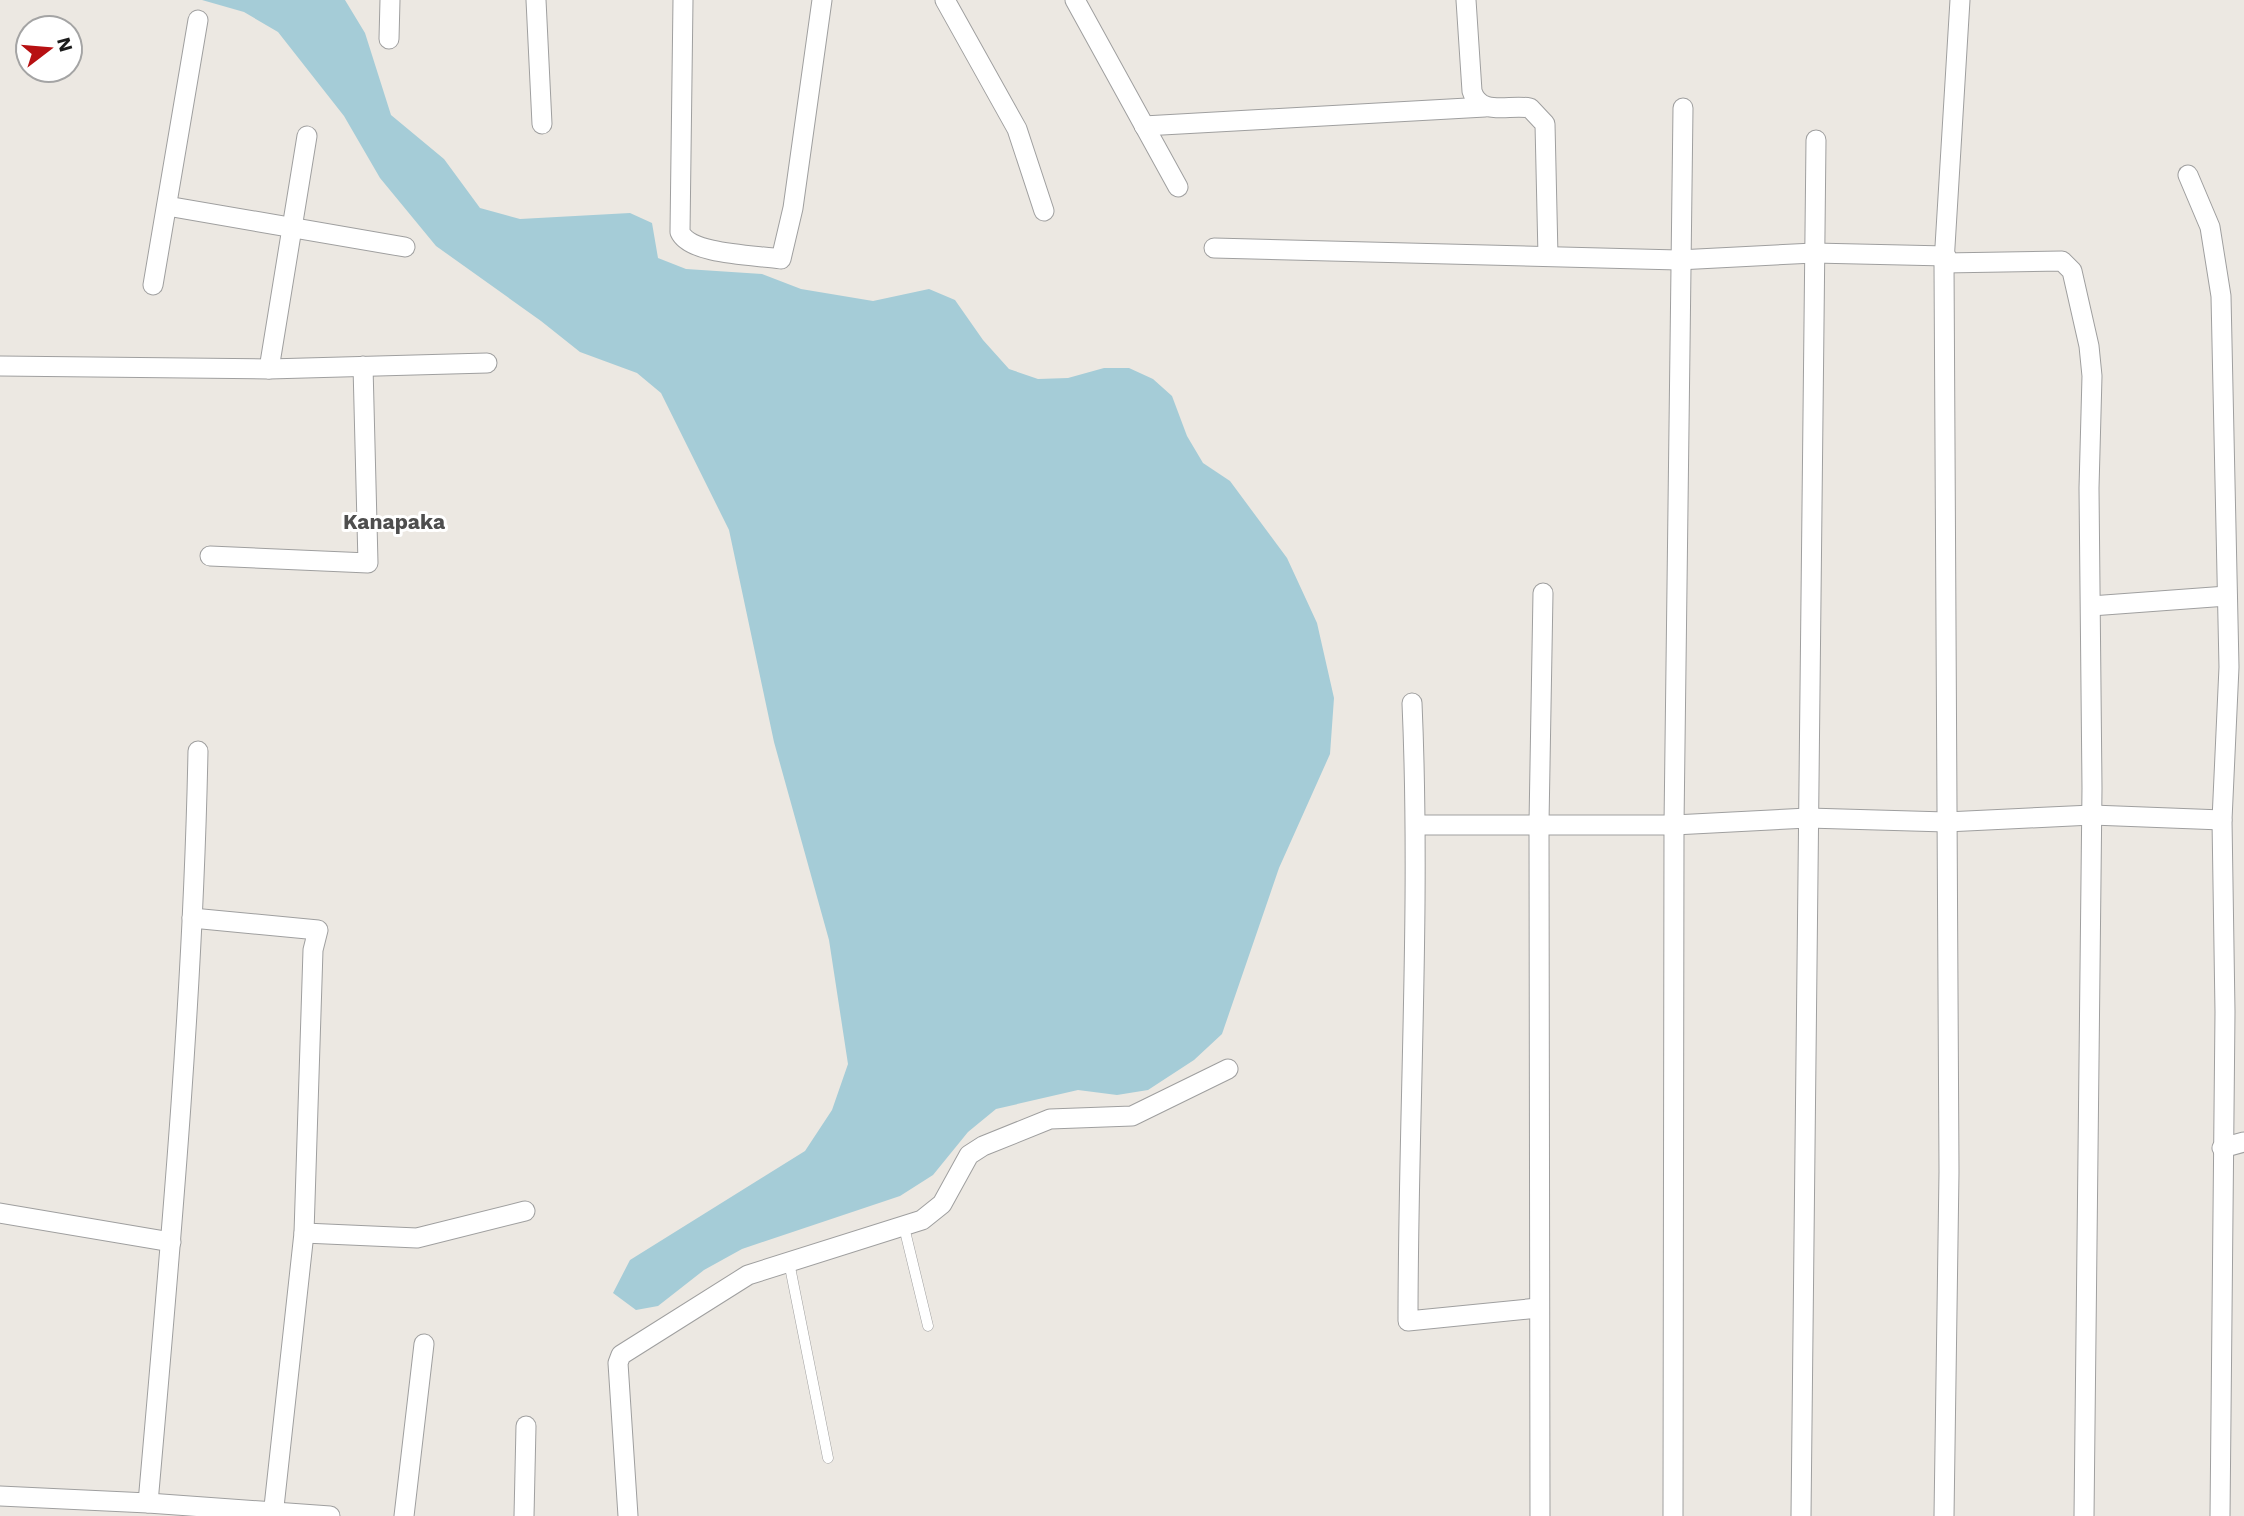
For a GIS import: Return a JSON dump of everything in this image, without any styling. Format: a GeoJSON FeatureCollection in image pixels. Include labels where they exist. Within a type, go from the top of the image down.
{"type":"FeatureCollection","features":[{"type":"Feature","properties":{"kind":"street"},"geometry":{"type":"LineString","coordinates":[[389,39],[390,0]]}},
{"type":"Feature","properties":{"kind":"street"},"geometry":{"type":"LineString","coordinates":[[537,0],[542,124]]}},
{"type":"Feature","properties":{"kind":"street"},"geometry":{"type":"LineString","coordinates":[[682,0],[680,232],[684,240],[696,248],[781,259],[793,208],[822,0]]}},
{"type":"Feature","properties":{"kind":"street"},"geometry":{"type":"LineString","coordinates":[[945,0],[1017,129],[1044,211]]}},
{"type":"Feature","properties":{"kind":"street"},"geometry":{"type":"LineString","coordinates":[[1075,0],[1178,187]]}},
{"type":"Feature","properties":{"kind":"street"},"geometry":{"type":"LineString","coordinates":[[1466,0],[1472,91],[1477,102],[1485,107]]}},
{"type":"Feature","properties":{"kind":"street"},"geometry":{"type":"LineString","coordinates":[[1944,1516],[1949,1172],[1945,822],[1945,259],[1960,0]]}},
{"type":"Feature","properties":{"kind":"street"},"geometry":{"type":"LineString","coordinates":[[153,285],[198,20]]}},
{"type":"Feature","properties":{"kind":"street"},"geometry":{"type":"LineString","coordinates":[[1144,126],[1485,107],[1530,108],[1545,124],[1548,256]]}},
{"type":"Feature","properties":{"kind":"street"},"geometry":{"type":"LineString","coordinates":[[1673,1516],[1674,825],[1678,260],[1682,108]]}},
{"type":"Feature","properties":{"kind":"street"},"geometry":{"type":"LineString","coordinates":[[269,369],[307,136]]}},
{"type":"Feature","properties":{"kind":"street"},"geometry":{"type":"LineString","coordinates":[[1801,1516],[1816,140]]}},
{"type":"Feature","properties":{"kind":"street"},"geometry":{"type":"LineString","coordinates":[[2188,175],[2210,227],[2221,296],[2227,596],[2236,631],[2235,718],[2222,820],[2225,1012],[2220,1516]]}},
{"type":"Feature","properties":{"kind":"street"},"geometry":{"type":"LineString","coordinates":[[167,206],[405,247]]}},
{"type":"Feature","properties":{"kind":"street"},"geometry":{"type":"LineString","coordinates":[[1214,248],[1678,260],[1814,253],[1945,259],[2057,259],[2072,271],[2092,368],[2092,815],[2084,1516]]}},
{"type":"Feature","properties":{"kind":"street"},"geometry":{"type":"LineString","coordinates":[[0,366],[269,369],[487,363]]}},
{"type":"Feature","properties":{"kind":"street"},"geometry":{"type":"LineString","coordinates":[[210,556],[368,563],[363,366]]}},
{"type":"Feature","properties":{"kind":"street"},"geometry":{"type":"LineString","coordinates":[[1540,1516],[1539,823],[1543,593]]}},
{"type":"Feature","properties":{"kind":"street"},"geometry":{"type":"LineString","coordinates":[[2091,606],[2227,596]]}},
{"type":"Feature","properties":{"kind":"street"},"geometry":{"type":"LineString","coordinates":[[1412,703],[1417,825],[1408,1190],[1408,1321],[1538,1308]]}},
{"type":"Feature","properties":{"kind":"street"},"geometry":{"type":"LineString","coordinates":[[148,1503],[171,1242],[192,918],[198,751]]}},
{"type":"Feature","properties":{"kind":"street"},"geometry":{"type":"LineString","coordinates":[[1417,825],[1674,825],[1808,818],[1945,822],[2092,815],[2222,820]]}},
{"type":"Feature","properties":{"kind":"street"},"geometry":{"type":"LineString","coordinates":[[192,918],[318,930],[313,950],[304,1233],[273,1515]]}},
{"type":"Feature","properties":{"kind":"street"},"geometry":{"type":"LineString","coordinates":[[628,1516],[618,1363],[621,1355],[748,1275],[922,1220],[936,1209],[969,1155],[983,1146],[1050,1119],[1132,1116],[1228,1069]]}},
{"type":"Feature","properties":{"kind":"street"},"geometry":{"type":"LineString","coordinates":[[2222,1148],[2244,1142]]}},
{"type":"Feature","properties":{"kind":"street"},"geometry":{"type":"LineString","coordinates":[[304,1233],[417,1238],[525,1211]]}},
{"type":"Feature","properties":{"kind":"street"},"geometry":{"type":"LineString","coordinates":[[0,1213],[171,1242]]}},
{"type":"Feature","properties":{"kind":"street"},"geometry":{"type":"LineString","coordinates":[[404,1516],[424,1344]]}},
{"type":"Feature","properties":{"kind":"street"},"geometry":{"type":"LineString","coordinates":[[524,1516],[526,1426]]}},
{"type":"Feature","properties":{"kind":"street"},"geometry":{"type":"LineString","coordinates":[[0,1496],[148,1503],[273,1515],[330,1516]]}},
{"type":"Feature","properties":{"kind":"lane"},"geometry":{"type":"LineString","coordinates":[[904,1227],[928,1326]]}},
{"type":"Feature","properties":{"kind":"lane"},"geometry":{"type":"LineString","coordinates":[[789,1262],[828,1458]]}},
{"type":"Feature","properties":{"kind":"water"},"geometry":{"type":"Polygon","coordinates":[[[202,0],[345,0],[365,33],[391,115],[444,159],[480,208],[520,219],[630,213],[652,223],[658,258],[686,269],[762,274],[801,289],[873,301],[929,289],[955,300],[983,340],[1009,369],[1038,379],[1068,378],[1104,368],[1129,368],[1153,379],[1172,396],[1187,436],[1203,463],[1230,481],[1287,558],[1317,623],[1334,698],[1330,754],[1279,868],[1222,1034],[1194,1060],[1148,1090],[1117,1095],[1078,1090],[996,1109],[968,1132],[933,1175],[900,1196],[742,1249],[704,1270],[658,1306],[636,1310],[613,1293],[630,1260],[805,1151],[832,1110],[848,1064],[829,940],[774,742],[729,530],[661,393],[637,373],[580,352],[436,246],[380,178],[344,116],[278,32],[244,12],[202,0]]]}},
{"type":"Feature","properties":{"kind":"district","name":"Kanapaka"},"geometry":{"type":"Point","coordinates":[394,522]}}]}
